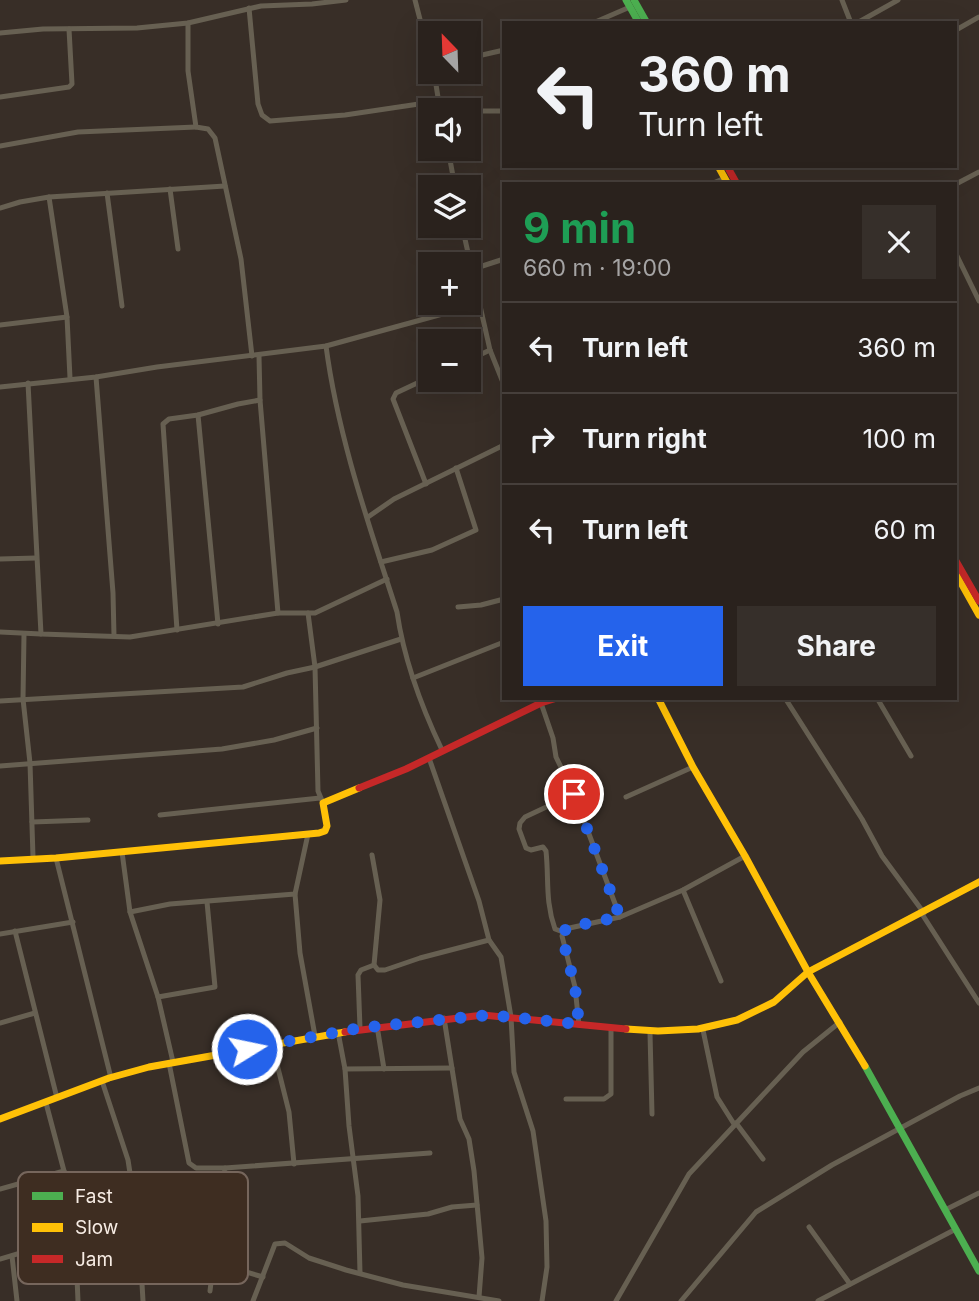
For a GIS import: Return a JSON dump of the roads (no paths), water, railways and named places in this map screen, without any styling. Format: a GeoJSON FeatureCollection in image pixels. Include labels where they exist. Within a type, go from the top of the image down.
{"type":"FeatureCollection","features":[{"type":"Feature","properties":{"kind":"main road"},"geometry":{"type":"LineString","coordinates":[[630,2],[638,21]]}},
{"type":"Feature","properties":{"kind":"main road"},"geometry":{"type":"LineString","coordinates":[[630,2],[645,21]]}},
{"type":"Feature","properties":{"kind":"main road"},"geometry":{"type":"LineString","coordinates":[[957,563],[979,601]]}},
{"type":"Feature","properties":{"kind":"main road"},"geometry":{"type":"LineString","coordinates":[[957,576],[979,615]]}},
{"type":"Feature","properties":{"kind":"main road"},"geometry":{"type":"LineString","coordinates":[[0,861],[122,852],[325,831],[327,826],[322,801],[429,758],[552,700]]}},
{"type":"Feature","properties":{"kind":"main road"},"geometry":{"type":"LineString","coordinates":[[659,700],[808,972],[901,1129],[979,1271]]}},
{"type":"Feature","properties":{"kind":"main road"},"geometry":{"type":"LineString","coordinates":[[0,1119],[111,1077],[171,1062],[360,1028],[489,1015],[611,1030],[703,1030],[763,1008],[793,989],[808,972],[923,914],[979,882]]}},
{"type":"Feature","properties":{"kind":"street"},"geometry":{"type":"LineString","coordinates":[[0,33],[138,28],[188,23],[261,3],[312,4],[346,0]]}},
{"type":"Feature","properties":{"kind":"street"},"geometry":{"type":"LineString","coordinates":[[415,0],[420,21]]}},
{"type":"Feature","properties":{"kind":"street"},"geometry":{"type":"LineString","coordinates":[[842,0],[850,21]]}},
{"type":"Feature","properties":{"kind":"street"},"geometry":{"type":"LineString","coordinates":[[861,21],[898,0]]}},
{"type":"Feature","properties":{"kind":"street"},"geometry":{"type":"LineString","coordinates":[[597,21],[630,2]]}},
{"type":"Feature","properties":{"kind":"street"},"geometry":{"type":"LineString","coordinates":[[249,8],[258,104],[262,115],[270,121],[345,115],[418,104]]}},
{"type":"Feature","properties":{"kind":"street"},"geometry":{"type":"LineString","coordinates":[[957,29],[979,17]]}},
{"type":"Feature","properties":{"kind":"street"},"geometry":{"type":"LineString","coordinates":[[188,23],[188,71],[196,127]]}},
{"type":"Feature","properties":{"kind":"street"},"geometry":{"type":"LineString","coordinates":[[0,97],[69,88],[72,84],[69,29]]}},
{"type":"Feature","properties":{"kind":"street"},"geometry":{"type":"LineString","coordinates":[[481,55],[502,50]]}},
{"type":"Feature","properties":{"kind":"street"},"geometry":{"type":"LineString","coordinates":[[481,111],[502,111]]}},
{"type":"Feature","properties":{"kind":"street"},"geometry":{"type":"LineString","coordinates":[[0,146],[78,132],[196,127],[208,128],[215,138],[241,258],[255,356],[278,613]]}},
{"type":"Feature","properties":{"kind":"street"},"geometry":{"type":"LineString","coordinates":[[957,183],[979,172]]}},
{"type":"Feature","properties":{"kind":"street"},"geometry":{"type":"LineString","coordinates":[[0,208],[49,197],[225,186]]}},
{"type":"Feature","properties":{"kind":"street"},"geometry":{"type":"LineString","coordinates":[[170,190],[178,249]]}},
{"type":"Feature","properties":{"kind":"street"},"geometry":{"type":"LineString","coordinates":[[107,193],[122,306]]}},
{"type":"Feature","properties":{"kind":"street"},"geometry":{"type":"LineString","coordinates":[[49,197],[67,317],[70,378]]}},
{"type":"Feature","properties":{"kind":"street"},"geometry":{"type":"LineString","coordinates":[[957,256],[979,301]]}},
{"type":"Feature","properties":{"kind":"street"},"geometry":{"type":"LineString","coordinates":[[481,266],[502,260]]}},
{"type":"Feature","properties":{"kind":"street"},"geometry":{"type":"LineString","coordinates":[[481,312],[490,350],[502,380]]}},
{"type":"Feature","properties":{"kind":"street"},"geometry":{"type":"LineString","coordinates":[[0,387],[326,346],[439,315]]}},
{"type":"Feature","properties":{"kind":"street"},"geometry":{"type":"LineString","coordinates":[[0,325],[67,317]]}},
{"type":"Feature","properties":{"kind":"street"},"geometry":{"type":"LineString","coordinates":[[326,346],[341,429],[397,612],[401,639],[428,720],[442,750]]}},
{"type":"Feature","properties":{"kind":"street"},"geometry":{"type":"LineString","coordinates":[[481,354],[490,350]]}},
{"type":"Feature","properties":{"kind":"street"},"geometry":{"type":"LineString","coordinates":[[96,377],[114,636]]}},
{"type":"Feature","properties":{"kind":"street"},"geometry":{"type":"LineString","coordinates":[[28,383],[41,634]]}},
{"type":"Feature","properties":{"kind":"street"},"geometry":{"type":"LineString","coordinates":[[418,383],[397,393],[393,399],[426,484]]}},
{"type":"Feature","properties":{"kind":"street"},"geometry":{"type":"LineString","coordinates":[[177,630],[163,424],[169,419],[260,400]]}},
{"type":"Feature","properties":{"kind":"street"},"geometry":{"type":"LineString","coordinates":[[198,415],[218,624]]}},
{"type":"Feature","properties":{"kind":"street"},"geometry":{"type":"LineString","coordinates":[[368,517],[394,499],[502,446]]}},
{"type":"Feature","properties":{"kind":"street"},"geometry":{"type":"LineString","coordinates":[[381,562],[432,550],[476,530],[456,468]]}},
{"type":"Feature","properties":{"kind":"street"},"geometry":{"type":"LineString","coordinates":[[0,559],[36,558]]}},
{"type":"Feature","properties":{"kind":"street"},"geometry":{"type":"LineString","coordinates":[[0,632],[114,636],[177,630],[278,613],[324,610],[387,579]]}},
{"type":"Feature","properties":{"kind":"street"},"geometry":{"type":"LineString","coordinates":[[458,607],[481,605],[502,599]]}},
{"type":"Feature","properties":{"kind":"street"},"geometry":{"type":"LineString","coordinates":[[160,815],[322,801],[315,667],[308,612]]}},
{"type":"Feature","properties":{"kind":"street"},"geometry":{"type":"LineString","coordinates":[[24,634],[23,699],[30,762],[33,857]]}},
{"type":"Feature","properties":{"kind":"street"},"geometry":{"type":"LineString","coordinates":[[0,701],[243,687],[401,639]]}},
{"type":"Feature","properties":{"kind":"street"},"geometry":{"type":"LineString","coordinates":[[413,678],[502,643]]}},
{"type":"Feature","properties":{"kind":"street"},"geometry":{"type":"LineString","coordinates":[[786,700],[862,818],[882,856],[923,914],[979,1003]]}},
{"type":"Feature","properties":{"kind":"street"},"geometry":{"type":"LineString","coordinates":[[878,700],[911,756]]}},
{"type":"Feature","properties":{"kind":"street"},"geometry":{"type":"LineString","coordinates":[[541,704],[556,757],[574,794],[620,917]]}},
{"type":"Feature","properties":{"kind":"street"},"geometry":{"type":"LineString","coordinates":[[0,766],[222,749],[274,740],[317,728]]}},
{"type":"Feature","properties":{"kind":"street"},"geometry":{"type":"LineString","coordinates":[[429,758],[480,901],[489,940],[500,957],[511,1017],[514,1072],[533,1131],[546,1221],[547,1267],[542,1301]]}},
{"type":"Feature","properties":{"kind":"street"},"geometry":{"type":"LineString","coordinates":[[626,797],[693,766]]}},
{"type":"Feature","properties":{"kind":"street"},"geometry":{"type":"LineString","coordinates":[[563,932],[555,929],[552,921],[546,890],[546,851],[543,847],[531,850],[526,848],[519,829],[525,817],[574,794]]}},
{"type":"Feature","properties":{"kind":"street"},"geometry":{"type":"LineString","coordinates":[[33,822],[89,820]]}},
{"type":"Feature","properties":{"kind":"street"},"geometry":{"type":"LineString","coordinates":[[308,834],[295,894],[300,953],[314,1036]]}},
{"type":"Feature","properties":{"kind":"street"},"geometry":{"type":"LineString","coordinates":[[122,852],[130,912],[158,997],[189,1163],[196,1168],[225,1168],[430,1153]]}},
{"type":"Feature","properties":{"kind":"street"},"geometry":{"type":"LineString","coordinates":[[372,855],[380,900],[374,965],[378,970],[489,940]]}},
{"type":"Feature","properties":{"kind":"street"},"geometry":{"type":"LineString","coordinates":[[579,1024],[575,987],[563,932],[569,927],[620,917],[683,890],[746,856]]}},
{"type":"Feature","properties":{"kind":"street"},"geometry":{"type":"LineString","coordinates":[[56,858],[111,1077]]}},
{"type":"Feature","properties":{"kind":"street"},"geometry":{"type":"LineString","coordinates":[[683,890],[721,981]]}},
{"type":"Feature","properties":{"kind":"street"},"geometry":{"type":"LineString","coordinates":[[130,912],[170,904],[295,894]]}},
{"type":"Feature","properties":{"kind":"street"},"geometry":{"type":"LineString","coordinates":[[158,997],[215,987],[207,902]]}},
{"type":"Feature","properties":{"kind":"street"},"geometry":{"type":"LineString","coordinates":[[0,934],[73,922]]}},
{"type":"Feature","properties":{"kind":"street"},"geometry":{"type":"LineString","coordinates":[[15,931],[57,1098]]}},
{"type":"Feature","properties":{"kind":"street"},"geometry":{"type":"LineString","coordinates":[[360,1028],[358,975],[361,970],[374,965]]}},
{"type":"Feature","properties":{"kind":"street"},"geometry":{"type":"LineString","coordinates":[[0,1023],[35,1013]]}},
{"type":"Feature","properties":{"kind":"street"},"geometry":{"type":"LineString","coordinates":[[444,1018],[460,1119],[471,1146],[482,1258],[479,1297]]}},
{"type":"Feature","properties":{"kind":"street"},"geometry":{"type":"LineString","coordinates":[[616,1301],[689,1174],[803,1052],[839,1022]]}},
{"type":"Feature","properties":{"kind":"street"},"geometry":{"type":"LineString","coordinates":[[377,1026],[384,1069]]}},
{"type":"Feature","properties":{"kind":"street"},"geometry":{"type":"LineString","coordinates":[[566,1099],[604,1098],[611,1094],[611,1030]]}},
{"type":"Feature","properties":{"kind":"street"},"geometry":{"type":"LineString","coordinates":[[703,1030],[717,1097],[735,1124],[764,1158]]}},
{"type":"Feature","properties":{"kind":"street"},"geometry":{"type":"LineString","coordinates":[[338,1032],[345,1069],[360,1220],[360,1273]]}},
{"type":"Feature","properties":{"kind":"street"},"geometry":{"type":"LineString","coordinates":[[650,1032],[652,1114]]}},
{"type":"Feature","properties":{"kind":"street"},"geometry":{"type":"LineString","coordinates":[[272,1044],[289,1112],[295,1164]]}},
{"type":"Feature","properties":{"kind":"street"},"geometry":{"type":"LineString","coordinates":[[345,1069],[452,1068]]}},
{"type":"Feature","properties":{"kind":"street"},"geometry":{"type":"LineString","coordinates":[[102,1081],[130,1172]]}},
{"type":"Feature","properties":{"kind":"street"},"geometry":{"type":"LineString","coordinates":[[681,1301],[756,1212],[832,1165],[979,1088]]}},
{"type":"Feature","properties":{"kind":"street"},"geometry":{"type":"LineString","coordinates":[[46,1103],[64,1171],[60,1172]]}},
{"type":"Feature","properties":{"kind":"street"},"geometry":{"type":"LineString","coordinates":[[224,1172],[225,1168]]}},
{"type":"Feature","properties":{"kind":"street"},"geometry":{"type":"LineString","coordinates":[[0,1189],[18,1184]]}},
{"type":"Feature","properties":{"kind":"street"},"geometry":{"type":"LineString","coordinates":[[945,1210],[979,1193]]}},
{"type":"Feature","properties":{"kind":"street"},"geometry":{"type":"LineString","coordinates":[[360,1220],[428,1214],[452,1207],[477,1205]]}},
{"type":"Feature","properties":{"kind":"street"},"geometry":{"type":"LineString","coordinates":[[809,1227],[850,1284]]}},
{"type":"Feature","properties":{"kind":"street"},"geometry":{"type":"LineString","coordinates":[[818,1301],[956,1229]]}},
{"type":"Feature","properties":{"kind":"street"},"geometry":{"type":"LineString","coordinates":[[253,1301],[278,1242],[285,1242],[309,1258],[403,1285],[499,1301]]}},
{"type":"Feature","properties":{"kind":"street"},"geometry":{"type":"LineString","coordinates":[[0,1259],[18,1254]]}},
{"type":"Feature","properties":{"kind":"street"},"geometry":{"type":"LineString","coordinates":[[12,1256],[17,1301]]}},
{"type":"Feature","properties":{"kind":"street"},"geometry":{"type":"LineString","coordinates":[[248,1272],[263,1277]]}},
{"type":"Feature","properties":{"kind":"street"},"geometry":{"type":"LineString","coordinates":[[209,1291],[210,1284]]}}]}
